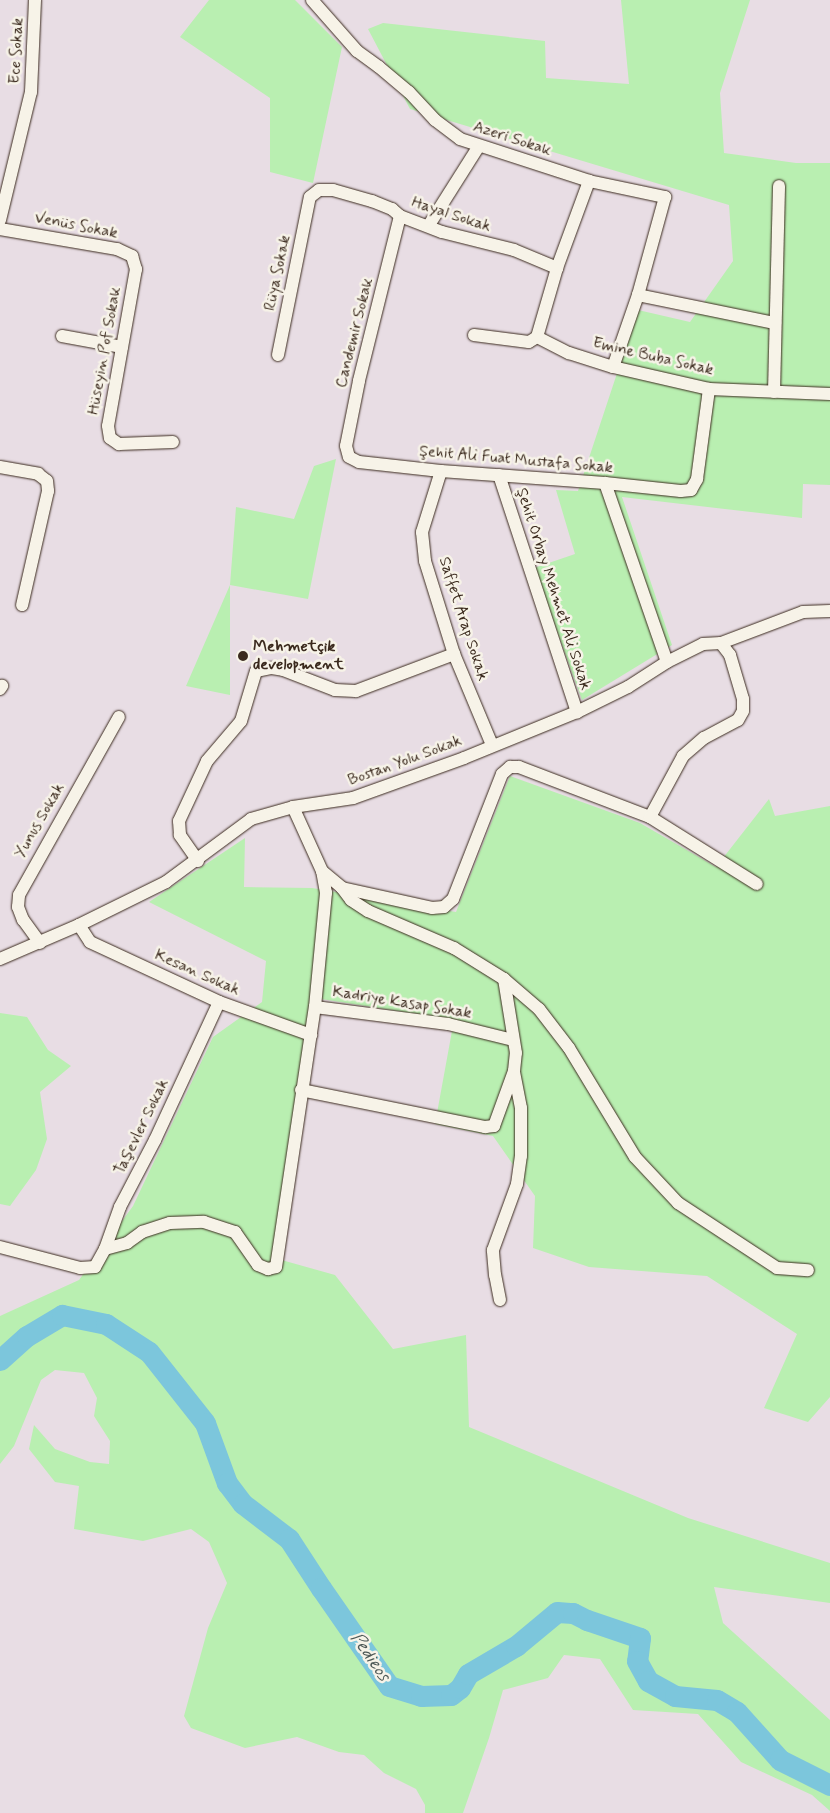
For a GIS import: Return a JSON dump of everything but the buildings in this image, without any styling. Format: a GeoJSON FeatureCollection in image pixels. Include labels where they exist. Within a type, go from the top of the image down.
{"type":"FeatureCollection","features":[{"type":"Feature","properties":{"kind":"street","name":"Ece Sokak"},"geometry":{"type":"LineString","coordinates":[[0,220],[32,92],[35,0]]}},
{"type":"Feature","properties":{"kind":"street","name":"Azeri Sokak"},"geometry":{"type":"LineString","coordinates":[[312,0],[357,51],[380,66],[409,92],[435,120],[460,139],[589,181],[665,197],[638,295]]}},
{"type":"Feature","properties":{"kind":"street"},"geometry":{"type":"LineString","coordinates":[[429,226],[479,146]]}},
{"type":"Feature","properties":{"kind":"street"},"geometry":{"type":"LineString","coordinates":[[474,335],[529,342],[537,337],[557,268],[589,181]]}},
{"type":"Feature","properties":{"kind":"street"},"geometry":{"type":"LineString","coordinates":[[774,392],[778,186]]}},
{"type":"Feature","properties":{"kind":"street","name":"Hayal Sokak"},"geometry":{"type":"LineString","coordinates":[[310,197],[318,190],[333,190],[372,201],[392,209],[400,216],[465,239],[514,250],[557,268]]}},
{"type":"Feature","properties":{"kind":"street","name":"Rüya Sokak"},"geometry":{"type":"LineString","coordinates":[[278,355],[310,197]]}},
{"type":"Feature","properties":{"kind":"street","name":"Candemir Sokak"},"geometry":{"type":"LineString","coordinates":[[349,457],[346,446],[359,381],[400,216]]}},
{"type":"Feature","properties":{"kind":"street","name":"Venüs Sokak"},"geometry":{"type":"LineString","coordinates":[[0,228],[117,249],[132,256],[136,269]]}},
{"type":"Feature","properties":{"kind":"street","name":"Hüseyin Pof Sokak"},"geometry":{"type":"LineString","coordinates":[[136,269],[108,426],[110,438],[119,444],[173,442]]}},
{"type":"Feature","properties":{"kind":"street"},"geometry":{"type":"LineString","coordinates":[[613,367],[638,295],[775,323]]}},
{"type":"Feature","properties":{"kind":"street"},"geometry":{"type":"LineString","coordinates":[[62,336],[122,347]]}},
{"type":"Feature","properties":{"kind":"street","name":"Emine Buba Sokak"},"geometry":{"type":"LineString","coordinates":[[537,337],[569,353],[613,367],[709,389],[830,394]]}},
{"type":"Feature","properties":{"kind":"street","name":"Şehit Ali Fuat Mustafa Sokak"},"geometry":{"type":"LineString","coordinates":[[349,457],[358,462],[442,472],[604,483],[681,492],[690,490],[697,479],[709,389]]}},
{"type":"Feature","properties":{"kind":"street"},"geometry":{"type":"LineString","coordinates":[[0,467],[38,474],[47,481],[48,491],[22,605]]}},
{"type":"Feature","properties":{"kind":"street","name":"Saffet Arap Sokak"},"geometry":{"type":"LineString","coordinates":[[442,472],[422,532],[425,561],[454,654],[492,745]]}},
{"type":"Feature","properties":{"kind":"street","name":"Şehit Orbay Mehmet Ali Sokak"},"geometry":{"type":"LineString","coordinates":[[499,476],[577,712]]}},
{"type":"Feature","properties":{"kind":"street"},"geometry":{"type":"LineString","coordinates":[[604,483],[667,662]]}},
{"type":"Feature","properties":{"kind":"street","name":"Bostan Yolu Sokak"},"geometry":{"type":"LineString","coordinates":[[0,959],[78,926],[166,882],[198,861],[251,819],[293,807],[353,798],[577,712],[628,687],[667,662],[703,644],[721,643],[803,612],[830,611]]}},
{"type":"Feature","properties":{"kind":"street"},"geometry":{"type":"LineString","coordinates":[[650,817],[683,756],[704,738],[738,720],[743,711],[742,699],[730,655],[721,643]]}},
{"type":"Feature","properties":{"kind":"street"},"geometry":{"type":"LineString","coordinates":[[198,861],[180,835],[179,821],[207,761],[240,721],[256,671],[272,668],[283,670],[335,690],[356,691],[454,654]]}},
{"type":"Feature","properties":{"kind":"street","name":"Yunus Sokak"},"geometry":{"type":"LineString","coordinates":[[40,943],[23,920],[18,907],[19,894],[119,717]]}},
{"type":"Feature","properties":{"kind":"street"},"geometry":{"type":"LineString","coordinates":[[342,888],[432,908],[444,907],[453,899],[502,774],[510,767],[519,767],[650,817],[757,884]]}},
{"type":"Feature","properties":{"kind":"street"},"geometry":{"type":"LineString","coordinates":[[105,1249],[127,1242],[142,1232],[170,1223],[204,1222],[235,1232],[258,1265],[268,1269],[276,1267],[283,1232],[301,1090],[315,1007],[326,893],[322,871],[293,807]]}},
{"type":"Feature","properties":{"kind":"street"},"geometry":{"type":"LineString","coordinates":[[322,871],[342,888],[351,900],[368,911],[454,948],[504,979],[539,1009],[569,1048],[636,1157],[678,1203],[777,1268],[808,1270]]}},
{"type":"Feature","properties":{"kind":"street","name":"Kesan Sokak"},"geometry":{"type":"LineString","coordinates":[[78,926],[90,942],[219,1002],[311,1035]]}},
{"type":"Feature","properties":{"kind":"street"},"geometry":{"type":"LineString","coordinates":[[301,1090],[485,1127],[494,1126],[514,1071],[516,1053],[504,979]]}},
{"type":"Feature","properties":{"kind":"street","name":"Taşevler Sokak"},"geometry":{"type":"LineString","coordinates":[[0,1247],[80,1268],[95,1267],[105,1249],[120,1207],[155,1140],[219,1002]]}},
{"type":"Feature","properties":{"kind":"street","name":"Kadriye Kasap Sokak"},"geometry":{"type":"LineString","coordinates":[[315,1007],[448,1024],[513,1040]]}},
{"type":"Feature","properties":{"kind":"street"},"geometry":{"type":"LineString","coordinates":[[500,1300],[493,1250],[517,1184],[521,1156],[521,1108],[514,1071]]}},
{"type":"Feature","properties":{"kind":"green space"},"geometry":{"type":"Polygon","coordinates":[[[209,0],[295,0],[342,47],[313,183],[270,172],[270,98],[180,37],[209,0]]]}},
{"type":"Feature","properties":{"kind":"green space"},"geometry":{"type":"Polygon","coordinates":[[[621,0],[750,0],[720,93],[724,153],[796,163],[830,163],[830,485],[803,484],[802,518],[622,497],[672,645],[582,700],[534,568],[575,554],[556,490],[578,491],[638,310],[690,322],[733,261],[729,205],[410,109],[368,29],[383,23],[545,41],[546,78],[629,84],[621,0]]]}},
{"type":"Feature","properties":{"kind":"green space"},"geometry":{"type":"Polygon","coordinates":[[[336,459],[308,599],[230,585],[236,507],[294,519],[314,466],[336,459]]]}},
{"type":"Feature","properties":{"kind":"green space"},"geometry":{"type":"Polygon","coordinates":[[[230,585],[230,695],[186,686],[230,585]]]}},
{"type":"Feature","properties":{"kind":"green space"},"geometry":{"type":"Polygon","coordinates":[[[510,776],[640,823],[716,867],[769,799],[775,816],[830,806],[830,1397],[808,1422],[764,1408],[797,1334],[707,1276],[589,1267],[533,1248],[535,1196],[493,1136],[435,1124],[454,1020],[321,999],[278,1259],[335,1275],[393,1349],[466,1335],[469,1427],[688,1518],[830,1563],[830,1603],[714,1587],[723,1623],[830,1720],[830,1811],[812,1795],[741,1762],[698,1714],[633,1710],[600,1659],[564,1655],[548,1678],[503,1690],[489,1738],[463,1813],[425,1813],[425,1805],[416,1789],[384,1773],[364,1755],[339,1752],[297,1737],[245,1748],[191,1728],[184,1716],[208,1628],[227,1583],[209,1542],[191,1529],[143,1541],[74,1529],[79,1486],[55,1482],[29,1449],[34,1425],[55,1449],[90,1462],[109,1464],[110,1441],[94,1416],[97,1398],[84,1373],[55,1370],[41,1380],[14,1446],[0,1464],[0,1316],[79,1280],[133,1206],[213,1037],[262,1002],[266,961],[149,902],[245,838],[244,887],[312,888],[456,912],[510,776]]]}},
{"type":"Feature","properties":{"kind":"green space"},"geometry":{"type":"Polygon","coordinates":[[[0,1013],[27,1017],[48,1050],[71,1066],[40,1092],[47,1139],[36,1170],[10,1206],[0,1204],[0,1013]]]}},
{"type":"Feature","properties":{"kind":"waterway","name":"Pedieos"},"geometry":{"type":"LineString","coordinates":[[0,1360],[27,1336],[62,1315],[106,1324],[149,1352],[205,1423],[227,1483],[243,1504],[289,1539],[389,1686],[421,1696],[451,1695],[460,1688],[468,1674],[516,1646],[557,1612],[573,1613],[587,1620],[640,1638],[637,1661],[648,1681],[675,1696],[717,1700],[737,1712],[780,1760],[830,1785]]}},
{"type":"Feature","properties":{"kind":"place","name":"Mehmetçik development"},"geometry":{"type":"Point","coordinates":[243,656]}}]}
